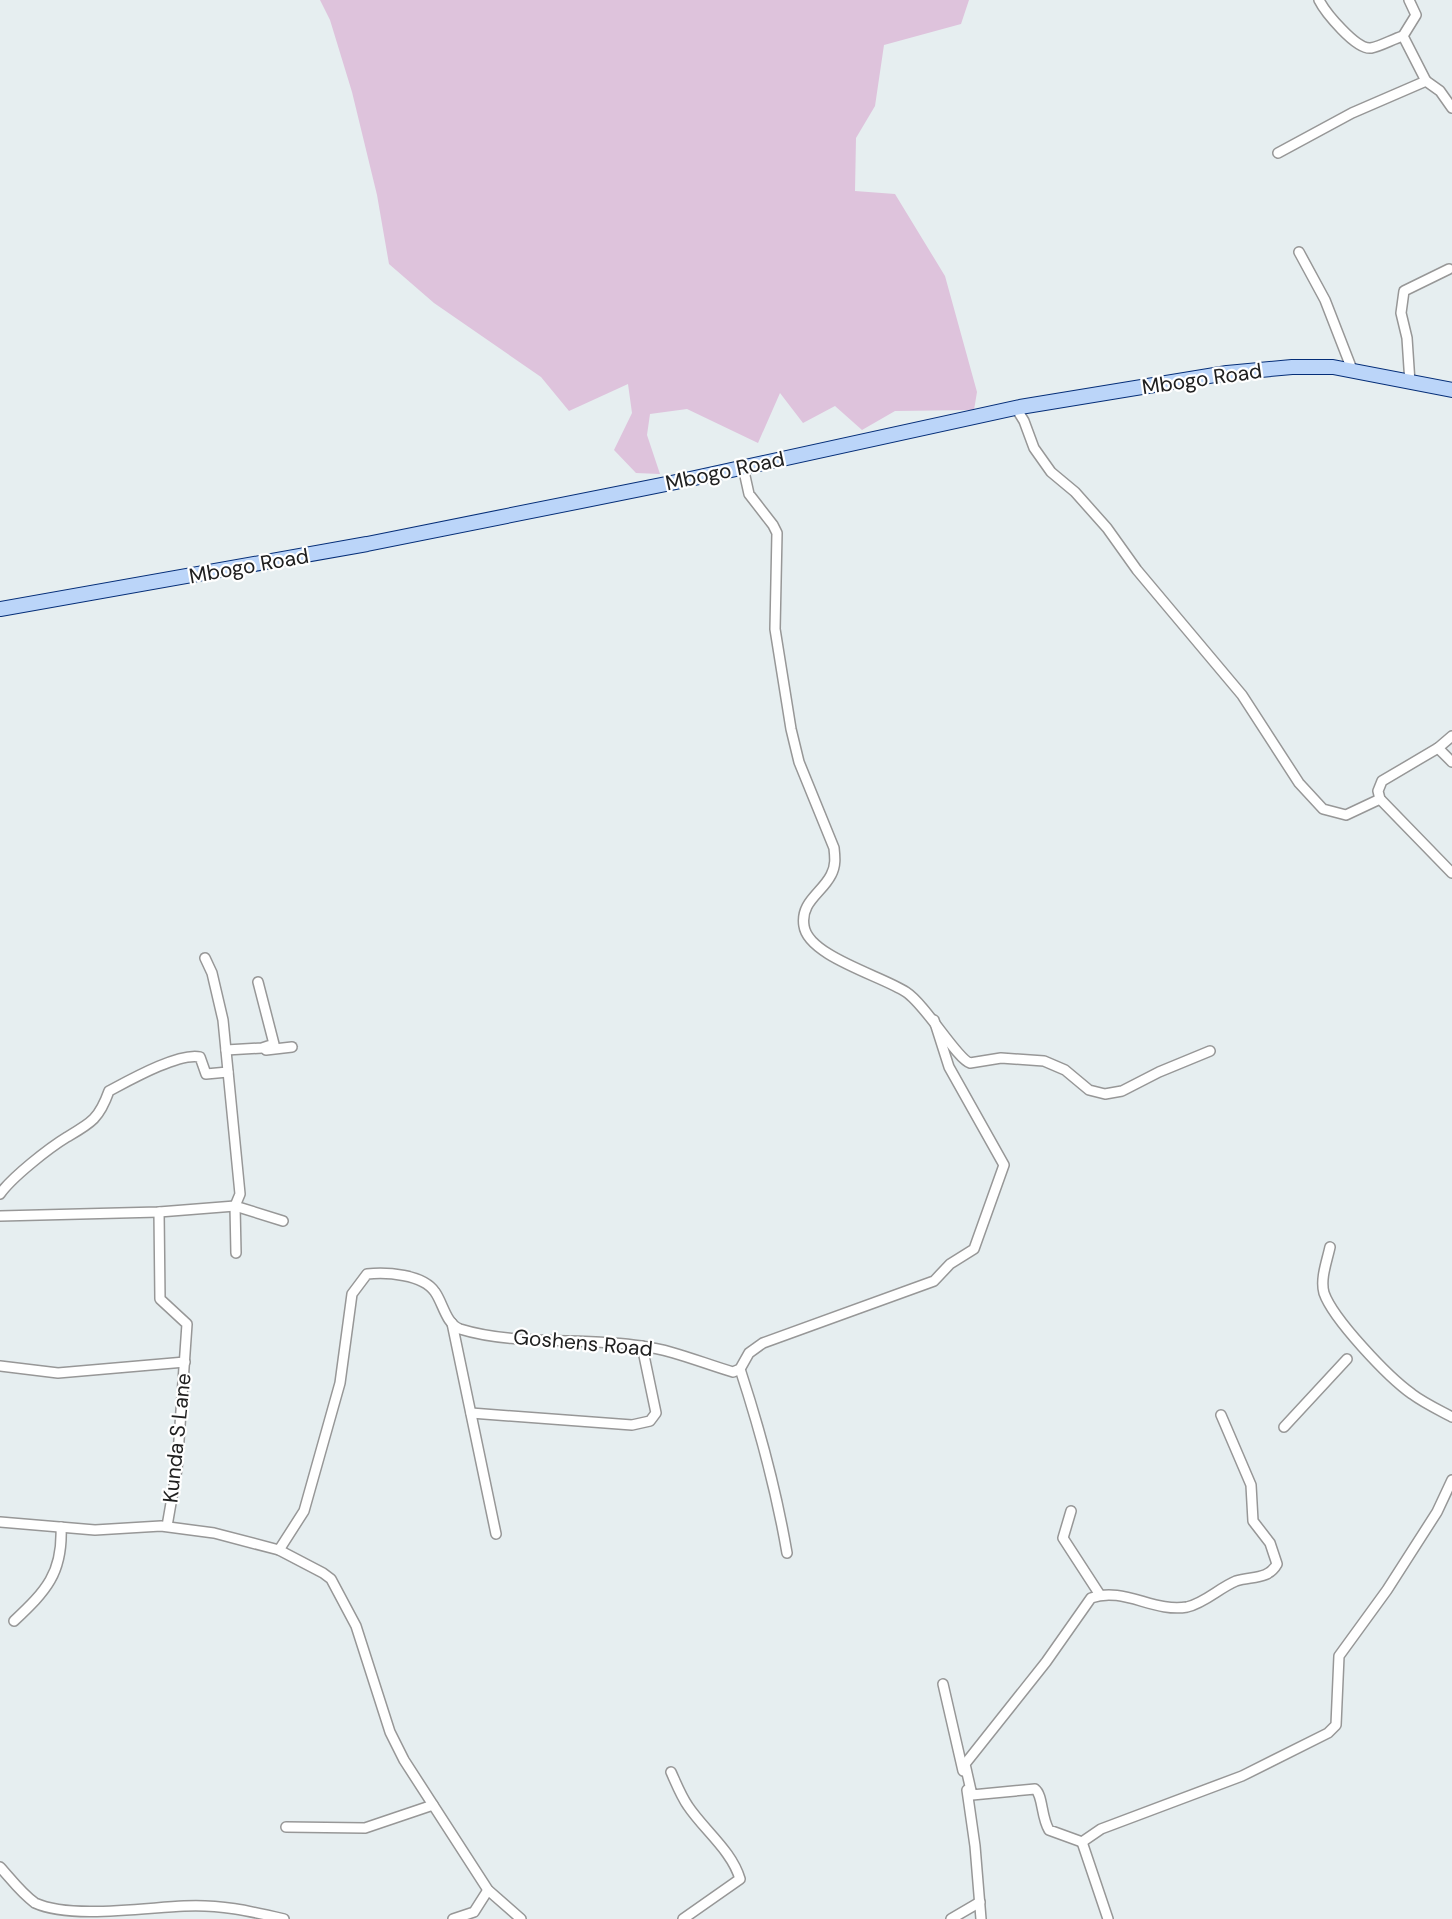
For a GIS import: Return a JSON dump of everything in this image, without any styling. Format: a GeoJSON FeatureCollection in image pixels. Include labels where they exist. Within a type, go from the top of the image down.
{"type":"FeatureCollection","features":[{"type":"Feature","properties":{"kind":"main road","name":"Mbogo Road"},"geometry":{"type":"LineString","coordinates":[[0,609],[367,544],[1016,408],[1227,373],[1333,367],[1452,390]]}},
{"type":"Feature","properties":{"kind":"street"},"geometry":{"type":"LineString","coordinates":[[1319,0],[1324,9],[1361,46],[1369,48],[1402,36],[1416,15],[1409,0]]}},
{"type":"Feature","properties":{"kind":"street"},"geometry":{"type":"LineString","coordinates":[[1402,36],[1426,81],[1440,91],[1452,108]]}},
{"type":"Feature","properties":{"kind":"street"},"geometry":{"type":"LineString","coordinates":[[1278,153],[1352,113],[1426,81]]}},
{"type":"Feature","properties":{"kind":"street"},"geometry":{"type":"LineString","coordinates":[[1299,252],[1324,300],[1353,372]]}},
{"type":"Feature","properties":{"kind":"street"},"geometry":{"type":"LineString","coordinates":[[1410,383],[1407,338],[1401,313],[1404,291],[1449,269]]}},
{"type":"Feature","properties":{"kind":"street"},"geometry":{"type":"LineString","coordinates":[[1016,408],[1024,421],[1034,448],[1051,472],[1075,492],[1107,528],[1137,570],[1242,695],[1307,792],[1323,809],[1346,815],[1380,799]]}},
{"type":"Feature","properties":{"kind":"street"},"geometry":{"type":"LineString","coordinates":[[743,467],[749,494],[777,533],[775,629],[790,729],[799,762],[834,848],[835,863],[831,876],[807,905],[804,926],[807,935],[831,956],[908,993],[934,1020],[965,1062],[979,1063],[1001,1058],[1044,1061],[1065,1070],[1096,1093],[1122,1091],[1210,1050]]}},
{"type":"Feature","properties":{"kind":"street"},"geometry":{"type":"LineString","coordinates":[[1452,736],[1438,748],[1382,781],[1378,791],[1380,799],[1452,873]]}},
{"type":"Feature","properties":{"kind":"street"},"geometry":{"type":"LineString","coordinates":[[1438,748],[1452,762]]}},
{"type":"Feature","properties":{"kind":"street"},"geometry":{"type":"LineString","coordinates":[[205,958],[219,999],[226,1050],[240,1194],[235,1206],[236,1253]]}},
{"type":"Feature","properties":{"kind":"street"},"geometry":{"type":"LineString","coordinates":[[226,1050],[262,1048],[274,1044],[258,982]]}},
{"type":"Feature","properties":{"kind":"street"},"geometry":{"type":"LineString","coordinates":[[787,1553],[777,1492],[763,1437],[740,1369],[749,1353],[763,1343],[934,1281],[950,1264],[974,1249],[1004,1165],[949,1067],[934,1020]]}},
{"type":"Feature","properties":{"kind":"street"},"geometry":{"type":"LineString","coordinates":[[227,1062],[236,1050],[292,1047]]}},
{"type":"Feature","properties":{"kind":"street"},"geometry":{"type":"LineString","coordinates":[[0,1194],[67,1137],[81,1131],[102,1110],[109,1091],[163,1065],[193,1055],[200,1058],[207,1074],[228,1072]]}},
{"type":"Feature","properties":{"kind":"street"},"geometry":{"type":"LineString","coordinates":[[0,1216],[159,1212],[235,1206],[283,1221]]}},
{"type":"Feature","properties":{"kind":"street","name":"Kunda S Lane"},"geometry":{"type":"LineString","coordinates":[[159,1212],[160,1299],[187,1324],[177,1469],[167,1526]]}},
{"type":"Feature","properties":{"kind":"street"},"geometry":{"type":"LineString","coordinates":[[1330,1247],[1322,1283],[1324,1293],[1337,1316],[1377,1362],[1409,1392],[1452,1417]]}},
{"type":"Feature","properties":{"kind":"street"},"geometry":{"type":"LineString","coordinates":[[279,1550],[304,1511],[340,1383],[352,1294],[367,1274],[383,1273],[410,1277],[427,1284],[434,1290],[452,1323],[496,1534]]}},
{"type":"Feature","properties":{"kind":"street","name":"Goshens Road"},"geometry":{"type":"LineString","coordinates":[[452,1323],[460,1329],[511,1337],[642,1346],[671,1352],[733,1372],[740,1369]]}},
{"type":"Feature","properties":{"kind":"street"},"geometry":{"type":"LineString","coordinates":[[471,1413],[632,1425],[650,1421],[657,1413],[642,1346]]}},
{"type":"Feature","properties":{"kind":"street"},"geometry":{"type":"LineString","coordinates":[[1284,1427],[1347,1359]]}},
{"type":"Feature","properties":{"kind":"street"},"geometry":{"type":"LineString","coordinates":[[0,1365],[58,1373],[185,1362]]}},
{"type":"Feature","properties":{"kind":"street"},"geometry":{"type":"LineString","coordinates":[[1082,1842],[1048,1830],[1042,1818],[1040,1794],[1035,1789],[972,1795],[965,1764],[1046,1662],[1091,1598],[1100,1595],[1121,1595],[1167,1608],[1187,1607],[1237,1581],[1264,1576],[1273,1571],[1277,1564],[1274,1553],[1253,1521],[1251,1485],[1221,1414]]}},
{"type":"Feature","properties":{"kind":"street"},"geometry":{"type":"LineString","coordinates":[[1082,1842],[1101,1829],[1242,1776],[1328,1733],[1336,1725],[1339,1656],[1387,1590],[1437,1512],[1452,1480]]}},
{"type":"Feature","properties":{"kind":"street"},"geometry":{"type":"LineString","coordinates":[[1071,1510],[1063,1538],[1100,1595]]}},
{"type":"Feature","properties":{"kind":"street"},"geometry":{"type":"LineString","coordinates":[[0,1522],[101,1530],[167,1526],[214,1533],[279,1550],[312,1565],[331,1579],[356,1626],[390,1732],[404,1760],[489,1890],[521,1919]]}},
{"type":"Feature","properties":{"kind":"street"},"geometry":{"type":"LineString","coordinates":[[14,1621],[37,1599],[52,1578],[62,1553],[61,1527]]}},
{"type":"Feature","properties":{"kind":"street"},"geometry":{"type":"LineString","coordinates":[[943,1684],[969,1805],[981,1919]]}},
{"type":"Feature","properties":{"kind":"street"},"geometry":{"type":"LineString","coordinates":[[671,1772],[687,1805],[723,1849],[737,1870],[740,1879],[683,1919]]}},
{"type":"Feature","properties":{"kind":"street"},"geometry":{"type":"LineString","coordinates":[[286,1827],[364,1828],[433,1805]]}},
{"type":"Feature","properties":{"kind":"street"},"geometry":{"type":"LineString","coordinates":[[1082,1842],[1108,1919]]}},
{"type":"Feature","properties":{"kind":"street"},"geometry":{"type":"LineString","coordinates":[[0,1867],[35,1904],[60,1913],[83,1915],[186,1905],[249,1910],[284,1919]]}},
{"type":"Feature","properties":{"kind":"street"},"geometry":{"type":"LineString","coordinates":[[453,1919],[474,1912],[489,1890]]}},
{"type":"Feature","properties":{"kind":"street"},"geometry":{"type":"LineString","coordinates":[[951,1919],[980,1902]]}},
{"type":"Feature","properties":{"kind":"shaded area"},"geometry":{"type":"Polygon","coordinates":[[[320,0],[969,0],[961,24],[884,45],[875,106],[856,138],[855,191],[895,194],[945,276],[977,392],[974,410],[895,411],[862,430],[835,406],[803,423],[780,393],[758,443],[687,409],[650,414],[647,435],[660,474],[636,473],[614,450],[632,413],[628,384],[569,411],[541,377],[434,303],[389,264],[377,195],[352,92],[330,20],[320,0]]]}}]}
